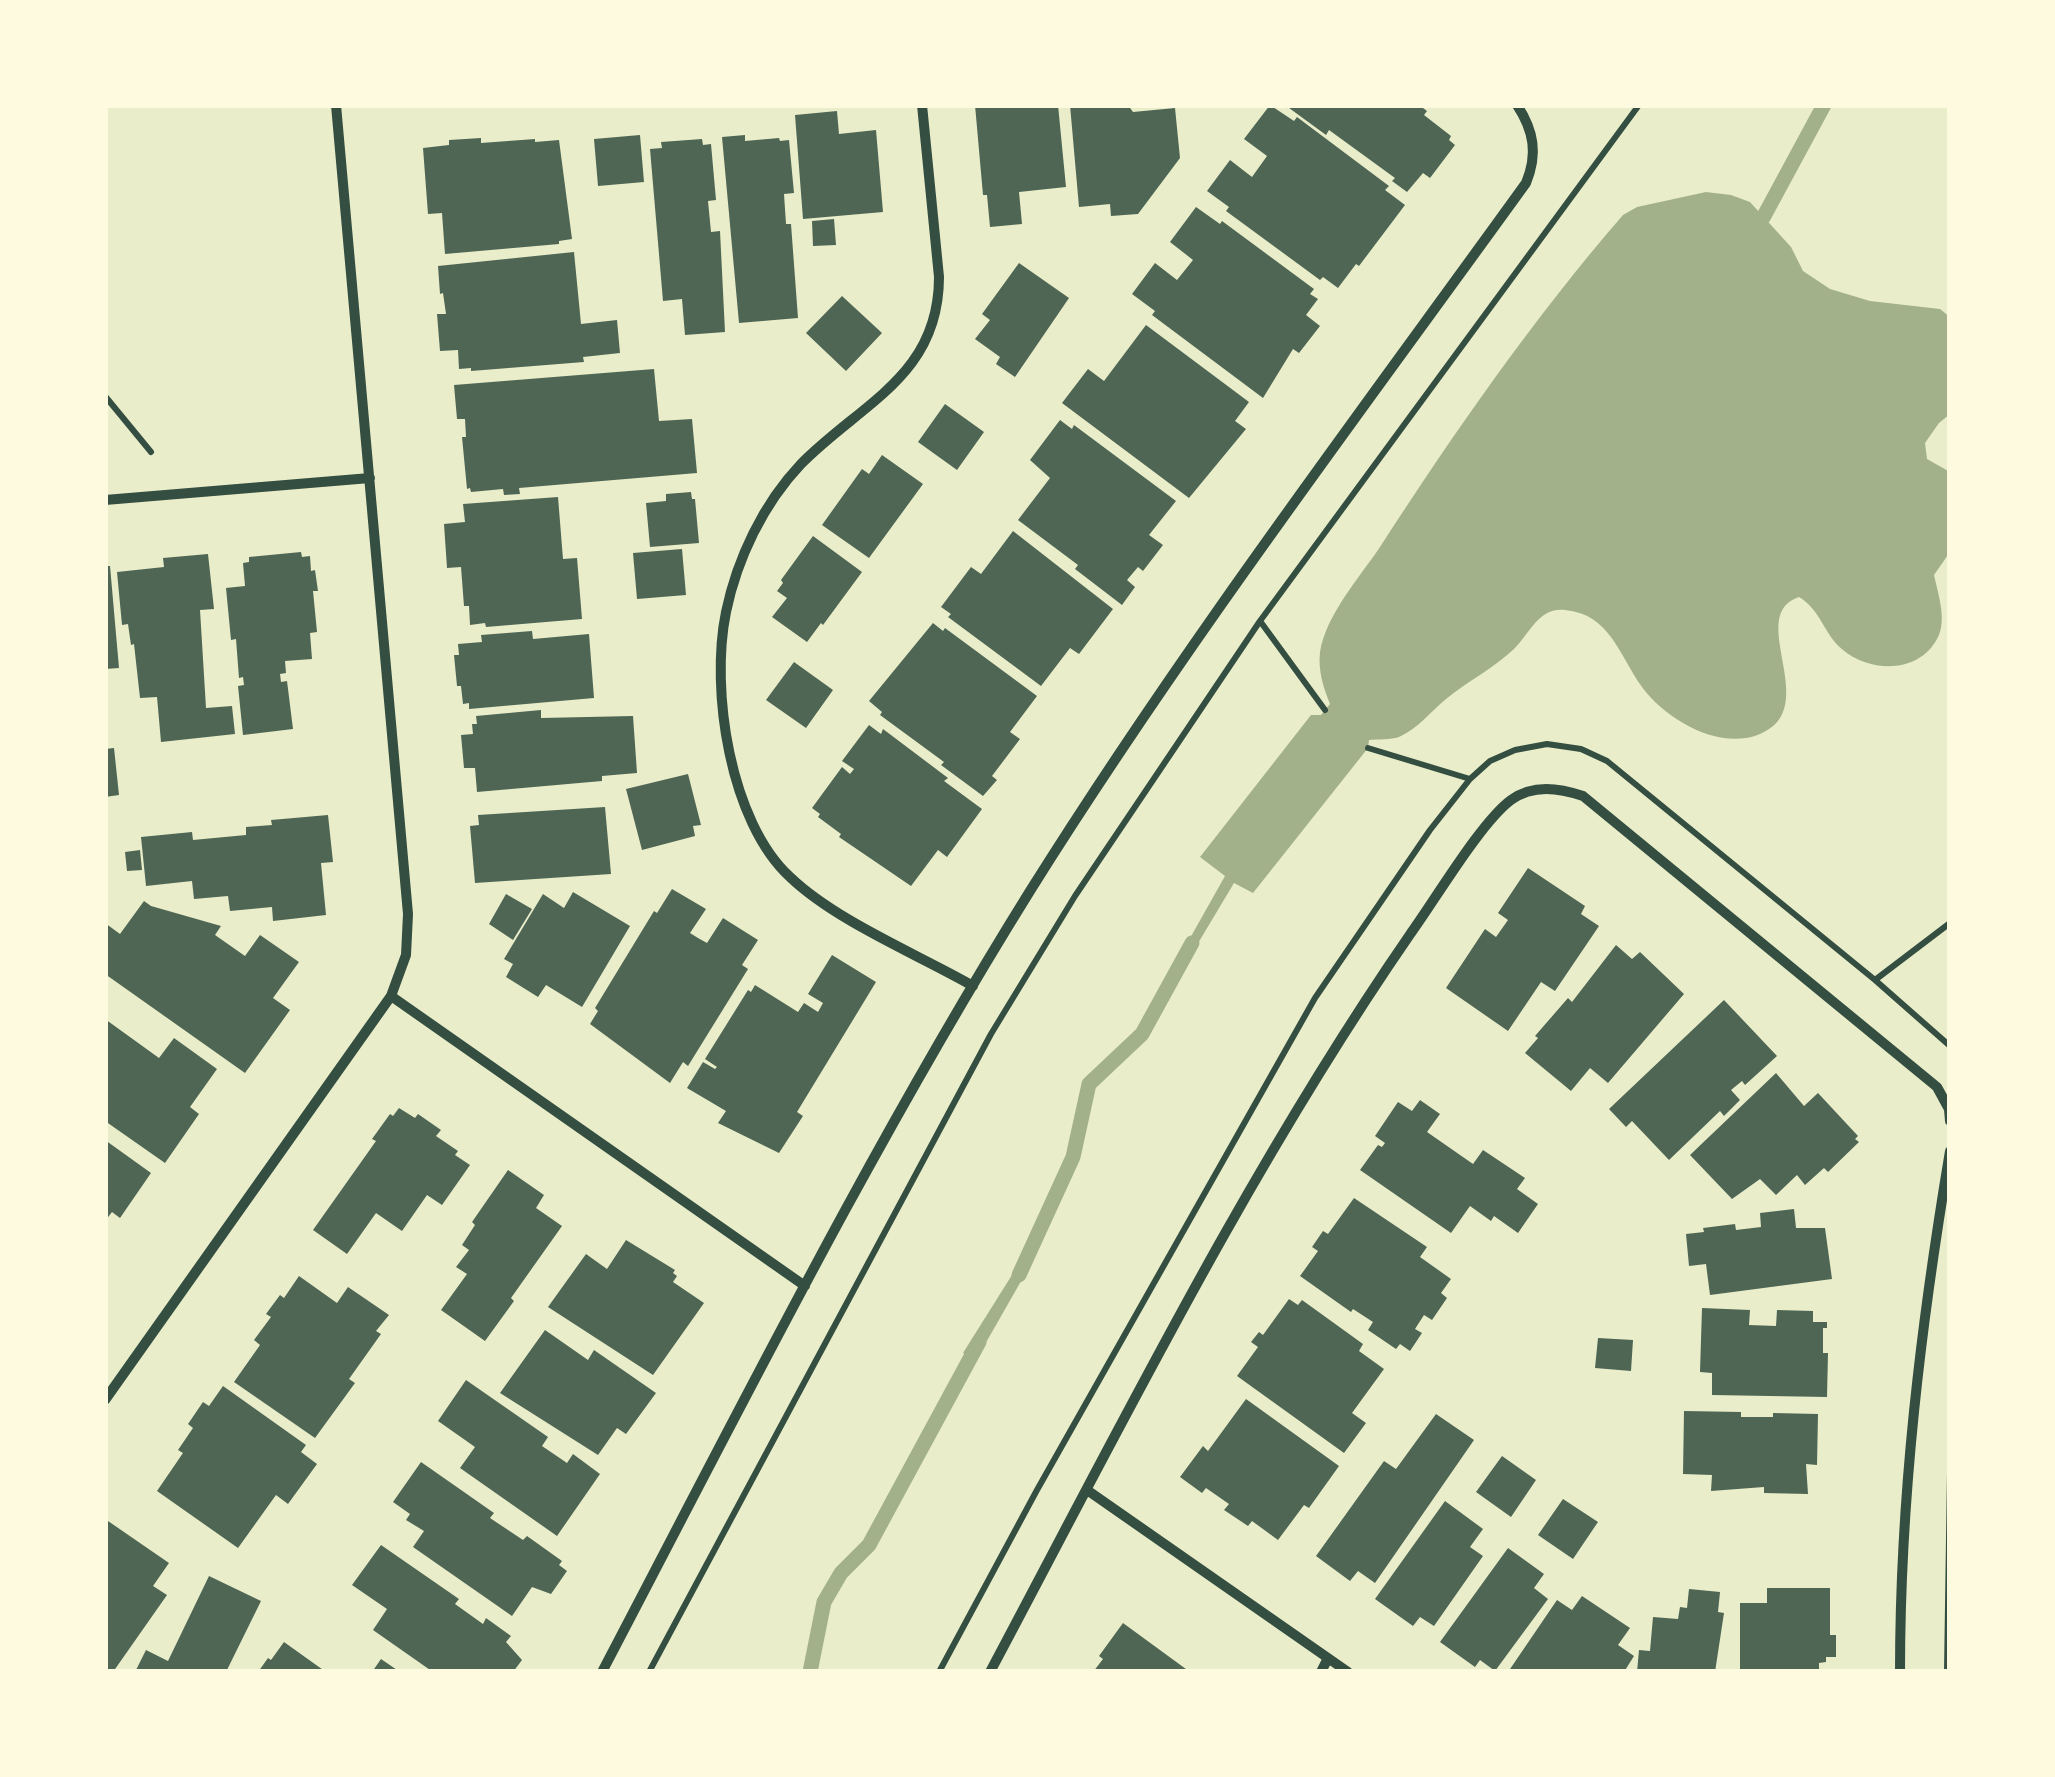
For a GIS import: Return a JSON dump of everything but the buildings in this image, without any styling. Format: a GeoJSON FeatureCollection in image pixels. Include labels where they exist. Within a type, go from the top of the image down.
{"type":"FeatureCollection","features":[{"type":"Feature","properties":{"kind":"street"},"geometry":{"type":"LineString","coordinates":[[105,1400],[392,996],[406,955],[408,914],[336,105]]}},
{"type":"Feature","properties":{"kind":"street"},"geometry":{"type":"LineString","coordinates":[[922,105],[939,277],[934,325],[924,348],[904,374],[800,465],[752,536],[725,615],[724,699],[730,760],[739,796],[750,823],[790,878],[837,911],[973,986]]}},
{"type":"Feature","properties":{"kind":"street"},"geometry":{"type":"LineString","coordinates":[[602,1672],[804,1286],[973,986],[1125,743],[1526,184],[1533,167],[1532,132],[1517,105]]}},
{"type":"Feature","properties":{"kind":"street"},"geometry":{"type":"LineString","coordinates":[[105,500],[370,478]]}},
{"type":"Feature","properties":{"kind":"street"},"geometry":{"type":"LineString","coordinates":[[990,1672],[1269,1158],[1364,1003],[1496,813],[1514,797],[1540,788],[1562,789],[1583,796],[1936,1087],[1950,1122]]}},
{"type":"Feature","properties":{"kind":"street"},"geometry":{"type":"LineString","coordinates":[[392,996],[804,1286]]}},
{"type":"Feature","properties":{"kind":"street"},"geometry":{"type":"LineString","coordinates":[[1900,1672],[1902,1539],[1913,1400],[1950,1151]]}},
{"type":"Feature","properties":{"kind":"street"},"geometry":{"type":"LineString","coordinates":[[1087,1490],[1348,1672]]}},
{"type":"Feature","properties":{"kind":"street"},"geometry":{"type":"LineString","coordinates":[[1321,1672],[1328,1658]]}},
{"type":"Feature","properties":{"kind":"path"},"geometry":{"type":"LineString","coordinates":[[649,1672],[991,1034],[1075,896],[1260,621],[1639,105]]}},
{"type":"Feature","properties":{"kind":"path"},"geometry":{"type":"LineString","coordinates":[[105,396],[151,452]]}},
{"type":"Feature","properties":{"kind":"path"},"geometry":{"type":"LineString","coordinates":[[1260,621],[1325,710]]}},
{"type":"Feature","properties":{"kind":"path"},"geometry":{"type":"LineString","coordinates":[[939,1672],[1037,1490],[1315,998],[1430,830],[1470,779],[1490,762],[1515,750],[1548,744],[1581,749],[1608,761],[1950,1046]]}},
{"type":"Feature","properties":{"kind":"path"},"geometry":{"type":"LineString","coordinates":[[1368,748],[1470,779]]}},
{"type":"Feature","properties":{"kind":"path"},"geometry":{"type":"LineString","coordinates":[[1875,980],[1950,923]]}},
{"type":"Feature","properties":{"kind":"path"},"geometry":{"type":"LineString","coordinates":[[1947,1672],[1950,1472]]}},
{"type":"Feature","properties":{"kind":"shaded area"},"geometry":{"type":"Polygon","coordinates":[[[1706,192],[1750,202],[1791,247],[1803,271],[1830,289],[1870,301],[1940,309],[1950,317],[1950,414],[1925,443],[1927,459],[1950,472],[1950,552],[1934,575],[1942,623],[1930,649],[1920,658],[1894,666],[1854,658],[1837,644],[1799,597],[1784,607],[1779,622],[1786,684],[1785,704],[1778,721],[1760,734],[1728,738],[1695,729],[1665,711],[1642,687],[1612,638],[1593,619],[1565,610],[1548,613],[1506,656],[1446,699],[1413,729],[1396,738],[1369,740],[1368,748],[1253,893],[1234,883],[1188,960],[1180,956],[1225,876],[1200,857],[1311,715],[1321,715],[1330,704],[1320,659],[1329,624],[1466,418],[1526,335],[1623,215],[1637,207],[1706,192]]]}},
{"type":"Feature","properties":{"kind":"shaded area"},"geometry":{"type":"Polygon","coordinates":[[[1022,1259],[1032,1262],[976,1360],[963,1353],[1022,1259]]]}},
{"type":"Feature","properties":{"kind":"waterway"},"geometry":{"type":"LineString","coordinates":[[1753,230],[1824,105]]}},
{"type":"Feature","properties":{"kind":"waterway"},"geometry":{"type":"LineString","coordinates":[[1019,1275],[1073,1157],[1089,1084],[1142,1034],[1192,943]]}},
{"type":"Feature","properties":{"kind":"waterway"},"geometry":{"type":"LineString","coordinates":[[810,1672],[824,1602],[841,1573],[869,1545],[979,1342]]}}]}
